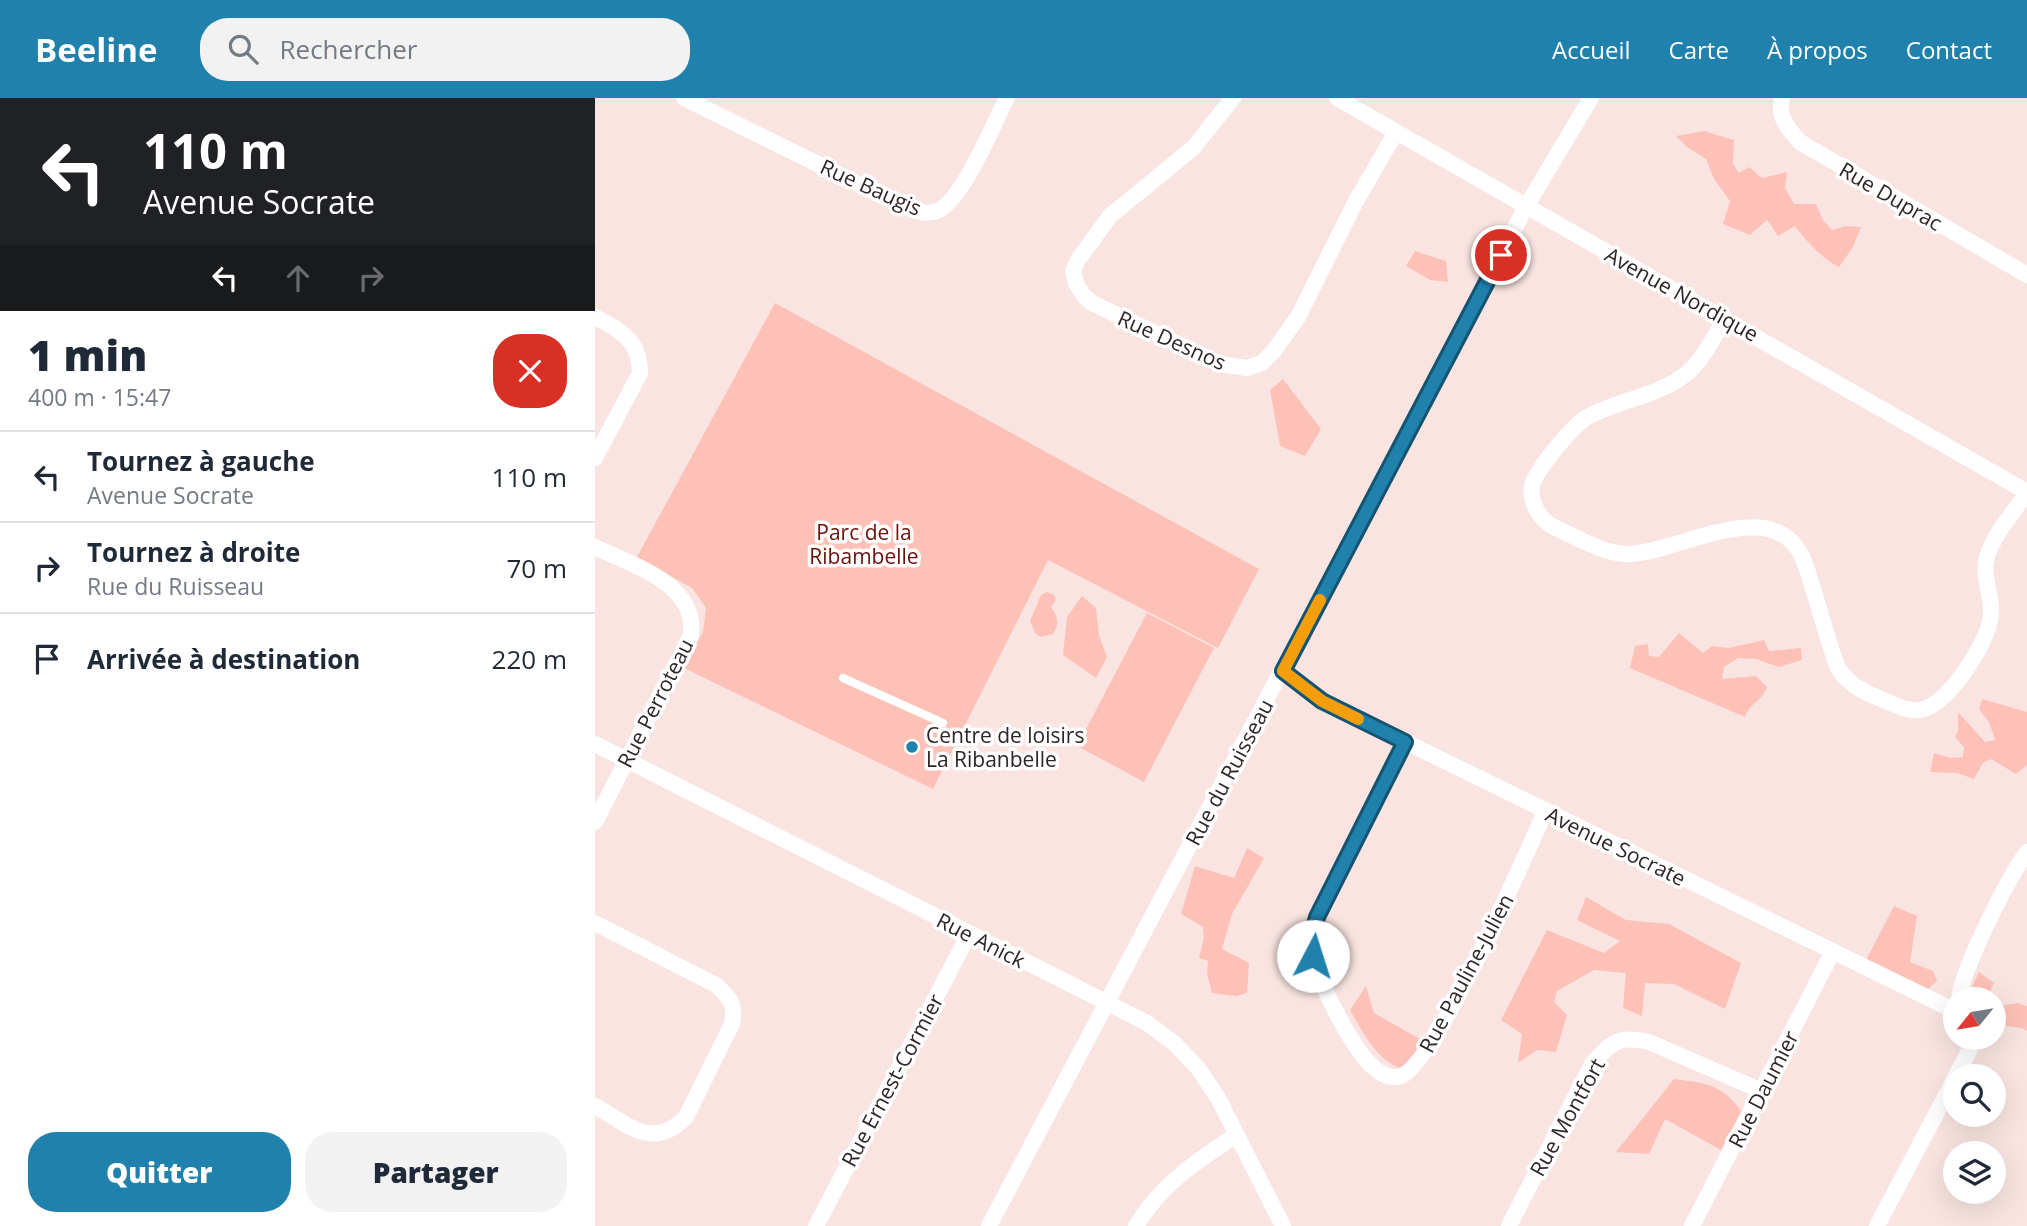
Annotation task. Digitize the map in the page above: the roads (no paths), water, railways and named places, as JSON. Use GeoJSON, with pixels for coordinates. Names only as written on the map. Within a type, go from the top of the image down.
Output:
{"type":"FeatureCollection","features":[{"type":"Feature","properties":{"kind":"street","name":"Rue Baugis"},"geometry":{"type":"LineString","coordinates":[[684,98],[907,208],[924,213],[936,212],[947,206],[960,191],[1007,98]]}},
{"type":"Feature","properties":{"kind":"street","name":"Rue Desnos"},"geometry":{"type":"LineString","coordinates":[[1233,98],[1193,148],[1110,216],[1073,271],[1083,295],[1092,303],[1220,364],[1233,367],[1247,368],[1262,363],[1298,317],[1356,201],[1396,132]]}},
{"type":"Feature","properties":{"kind":"street","name":"Avenue Nordique"},"geometry":{"type":"LineString","coordinates":[[1337,98],[2027,492]]}},
{"type":"Feature","properties":{"kind":"street","name":"Rue du Ruisseau"},"geometry":{"type":"LineString","coordinates":[[989,1226],[1526,207],[1591,98]]}},
{"type":"Feature","properties":{"kind":"street","name":"Rue Duprac"},"geometry":{"type":"LineString","coordinates":[[1782,98],[1780,114],[1800,142],[2027,275]]}},
{"type":"Feature","properties":{"kind":"street"},"geometry":{"type":"LineString","coordinates":[[595,317],[624,334],[638,351],[640,373],[595,458]]}},
{"type":"Feature","properties":{"kind":"street"},"geometry":{"type":"LineString","coordinates":[[1725,318],[1697,363],[1686,374],[1672,383],[1590,416],[1566,435],[1533,481],[1531,494],[1535,506],[1551,527],[1607,550],[1627,554],[1645,553],[1744,526],[1764,526],[1781,533],[1797,548],[1805,564],[1837,666],[1844,679],[1856,688],[1907,710],[1923,710],[1938,702],[1954,688],[1986,635],[1991,618],[1985,575],[1986,559],[1993,542],[2027,492]]}},
{"type":"Feature","properties":{"kind":"street","name":"Rue Perroteau"},"geometry":{"type":"LineString","coordinates":[[595,547],[670,584],[689,608],[693,621],[691,635],[595,822]]}},
{"type":"Feature","properties":{"kind":"street","name":"Avenue Socrate"},"geometry":{"type":"LineString","coordinates":[[1283,671],[1322,701],[1943,1005]]}},
{"type":"Feature","properties":{"kind":"street","name":"Rue Pauline-Julien"},"geometry":{"type":"LineString","coordinates":[[1405,742],[1317,917],[1312,937],[1313,956],[1326,994],[1357,1049],[1379,1072],[1400,1076],[1419,1061],[1485,945],[1545,812]]}},
{"type":"Feature","properties":{"kind":"street","name":"Rue Anick"},"geometry":{"type":"LineString","coordinates":[[595,744],[1147,1023],[1174,1043],[1198,1068],[1218,1098],[1283,1226]]}},
{"type":"Feature","properties":{"kind":"street"},"geometry":{"type":"LineString","coordinates":[[1961,987],[1996,906],[2027,852]]}},
{"type":"Feature","properties":{"kind":"street"},"geometry":{"type":"LineString","coordinates":[[595,923],[716,985],[731,1002],[734,1012],[732,1024],[686,1117],[676,1128],[654,1136],[595,1106]]}},
{"type":"Feature","properties":{"kind":"street","name":"Rue Ernest-Cormier"},"geometry":{"type":"LineString","coordinates":[[816,1226],[969,934]]}},
{"type":"Feature","properties":{"kind":"street","name":"Rue Daumier"},"geometry":{"type":"LineString","coordinates":[[1692,1226],[1833,951]]}},
{"type":"Feature","properties":{"kind":"street","name":"Rue Montfort"},"geometry":{"type":"LineString","coordinates":[[1509,1226],[1592,1064],[1617,1041],[1630,1038],[1649,1042],[1762,1091]]}},
{"type":"Feature","properties":{"kind":"street"},"geometry":{"type":"LineString","coordinates":[[1877,1226],[1943,1100]]}},
{"type":"Feature","properties":{"kind":"street"},"geometry":{"type":"LineString","coordinates":[[1136,1226],[1159,1194],[1190,1166],[1236,1135]]}},
{"type":"Feature","properties":{"kind":"lane"},"geometry":{"type":"LineString","coordinates":[[843,678],[943,723]]}},
{"type":"Feature","properties":{"kind":"place","name":"Centre de loisirs La Ribanbelle"},"geometry":{"type":"Point","coordinates":[912,747]}},
{"type":"Feature","properties":{"kind":"park label","name":"Parc de la Ribambelle"},"geometry":{"type":"Point","coordinates":[864,544]}}]}
